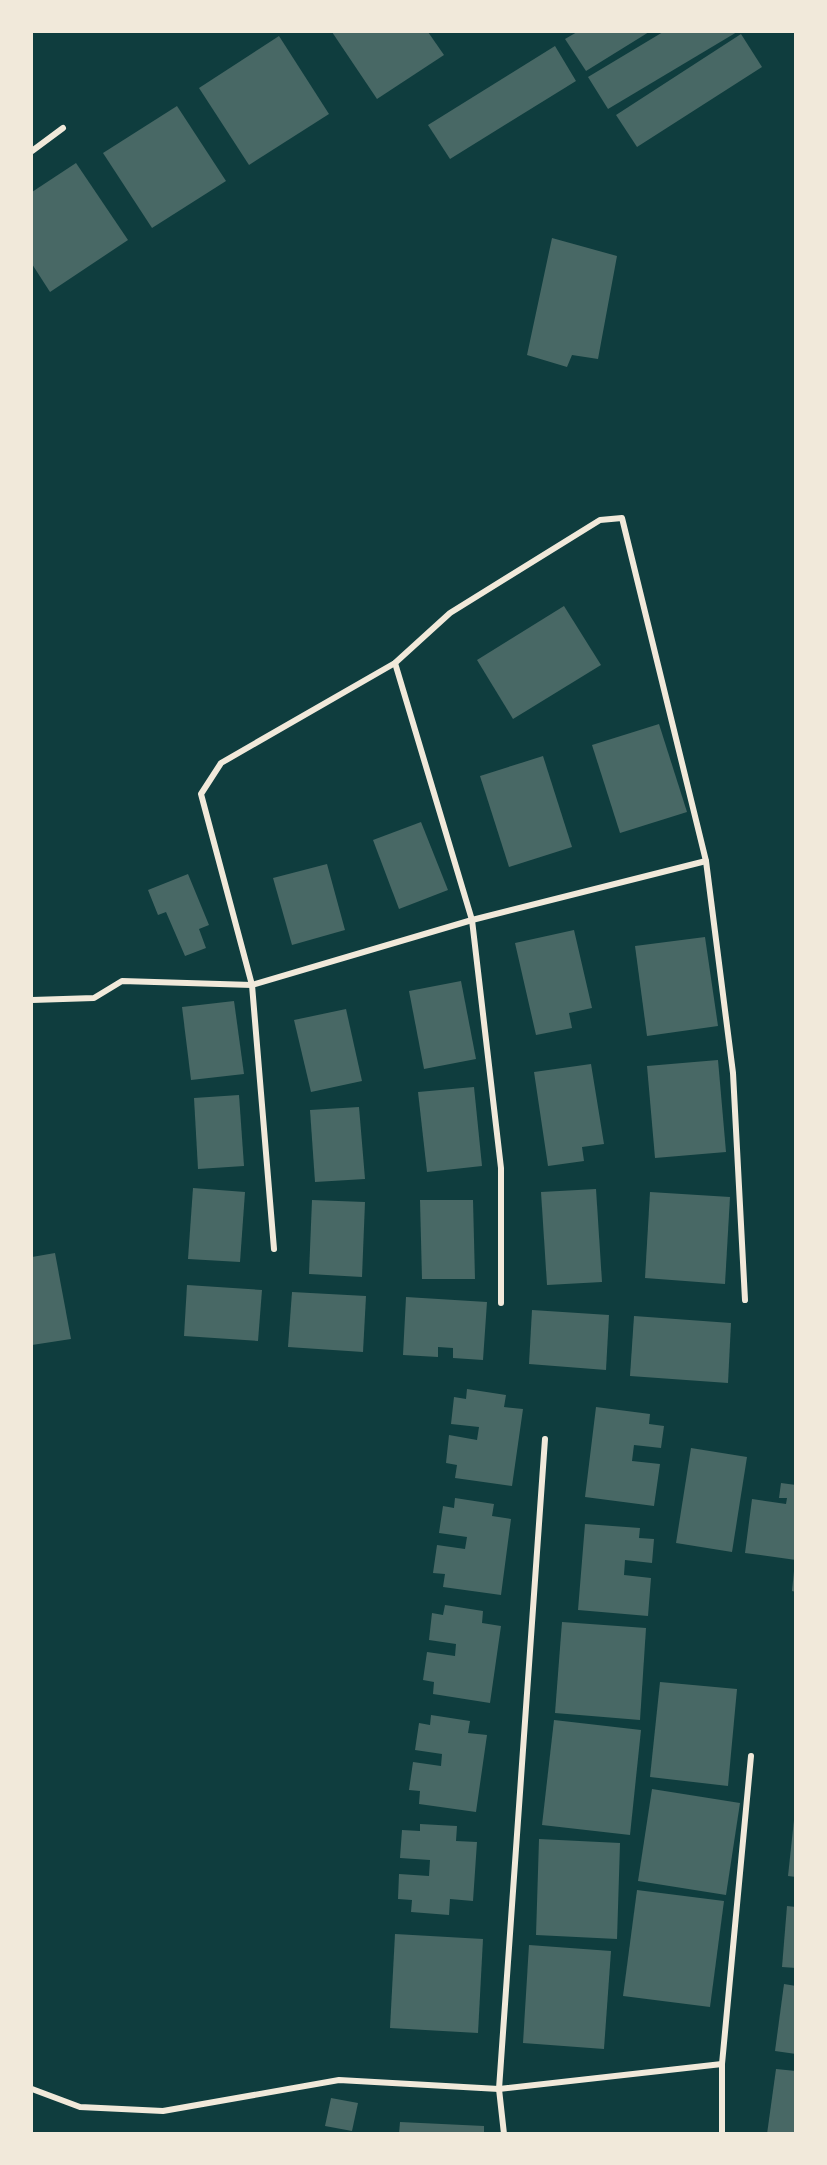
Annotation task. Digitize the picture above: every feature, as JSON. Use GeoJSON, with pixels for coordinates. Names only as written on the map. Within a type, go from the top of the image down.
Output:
{"type":"FeatureCollection","features":[{"type":"Feature","properties":{"kind":"street"},"geometry":{"type":"LineString","coordinates":[[32,151],[63,128]]}},
{"type":"Feature","properties":{"kind":"street"},"geometry":{"type":"LineString","coordinates":[[274,1249],[252,985],[201,795],[221,763],[395,663],[450,613],[600,520],[622,518],[706,861],[733,1073],[745,1300]]}},
{"type":"Feature","properties":{"kind":"street"},"geometry":{"type":"LineString","coordinates":[[395,663],[472,920],[501,1168],[501,1303]]}},
{"type":"Feature","properties":{"kind":"street"},"geometry":{"type":"LineString","coordinates":[[32,1000],[94,998],[122,981],[252,985],[472,920],[706,861]]}},
{"type":"Feature","properties":{"kind":"street"},"geometry":{"type":"LineString","coordinates":[[504,2133],[500,2089],[545,1439]]}},
{"type":"Feature","properties":{"kind":"street"},"geometry":{"type":"LineString","coordinates":[[722,2133],[722,2064],[751,1756]]}},
{"type":"Feature","properties":{"kind":"street"},"geometry":{"type":"LineString","coordinates":[[32,2089],[80,2107],[163,2111],[339,2080],[500,2089],[722,2064]]}},
{"type":"Feature","properties":{"kind":"building"},"geometry":{"type":"Polygon","coordinates":[[[332,32],[428,32],[444,55],[377,99],[332,32]]]}},
{"type":"Feature","properties":{"kind":"building"},"geometry":{"type":"Polygon","coordinates":[[[577,32],[649,32],[586,71],[565,39],[577,32]]]}},
{"type":"Feature","properties":{"kind":"building"},"geometry":{"type":"Polygon","coordinates":[[[663,32],[737,32],[608,109],[588,77],[663,32]]]}},
{"type":"Feature","properties":{"kind":"building"},"geometry":{"type":"Polygon","coordinates":[[[741,34],[762,67],[637,147],[616,115],[741,34]]]}},
{"type":"Feature","properties":{"kind":"building"},"geometry":{"type":"Polygon","coordinates":[[[279,36],[329,114],[249,165],[199,88],[279,36]]]}},
{"type":"Feature","properties":{"kind":"building"},"geometry":{"type":"Polygon","coordinates":[[[555,46],[576,81],[450,159],[428,125],[555,46]]]}},
{"type":"Feature","properties":{"kind":"building"},"geometry":{"type":"Polygon","coordinates":[[[177,106],[226,181],[152,228],[103,153],[177,106]]]}},
{"type":"Feature","properties":{"kind":"building"},"geometry":{"type":"Polygon","coordinates":[[[76,163],[128,240],[50,292],[32,264],[32,192],[76,163]]]}},
{"type":"Feature","properties":{"kind":"building"},"geometry":{"type":"Polygon","coordinates":[[[552,238],[617,256],[598,359],[572,355],[567,367],[527,355],[552,238]]]}},
{"type":"Feature","properties":{"kind":"building"},"geometry":{"type":"Polygon","coordinates":[[[564,606],[601,665],[513,719],[477,660],[564,606]]]}},
{"type":"Feature","properties":{"kind":"building"},"geometry":{"type":"Polygon","coordinates":[[[659,724],[687,812],[620,833],[592,745],[659,724]]]}},
{"type":"Feature","properties":{"kind":"building"},"geometry":{"type":"Polygon","coordinates":[[[543,756],[572,847],[509,867],[480,776],[543,756]]]}},
{"type":"Feature","properties":{"kind":"building"},"geometry":{"type":"Polygon","coordinates":[[[421,822],[448,890],[399,909],[373,840],[421,822]]]}},
{"type":"Feature","properties":{"kind":"building"},"geometry":{"type":"Polygon","coordinates":[[[327,864],[345,930],[292,945],[273,878],[327,864]]]}},
{"type":"Feature","properties":{"kind":"building"},"geometry":{"type":"Polygon","coordinates":[[[188,874],[209,925],[199,929],[206,948],[185,956],[166,912],[158,915],[148,890],[188,874]]]}},
{"type":"Feature","properties":{"kind":"building"},"geometry":{"type":"Polygon","coordinates":[[[574,930],[592,1008],[569,1013],[572,1028],[536,1035],[515,943],[574,930]]]}},
{"type":"Feature","properties":{"kind":"building"},"geometry":{"type":"Polygon","coordinates":[[[705,937],[718,1026],[647,1036],[635,946],[705,937]]]}},
{"type":"Feature","properties":{"kind":"building"},"geometry":{"type":"Polygon","coordinates":[[[461,981],[476,1059],[424,1069],[409,991],[461,981]]]}},
{"type":"Feature","properties":{"kind":"building"},"geometry":{"type":"Polygon","coordinates":[[[234,1001],[244,1074],[191,1080],[182,1007],[234,1001]]]}},
{"type":"Feature","properties":{"kind":"building"},"geometry":{"type":"Polygon","coordinates":[[[346,1009],[362,1081],[311,1092],[294,1020],[346,1009]]]}},
{"type":"Feature","properties":{"kind":"building"},"geometry":{"type":"Polygon","coordinates":[[[718,1060],[726,1152],[655,1158],[647,1066],[718,1060]]]}},
{"type":"Feature","properties":{"kind":"building"},"geometry":{"type":"Polygon","coordinates":[[[591,1064],[604,1144],[582,1147],[584,1161],[548,1166],[534,1072],[591,1064]]]}},
{"type":"Feature","properties":{"kind":"building"},"geometry":{"type":"Polygon","coordinates":[[[474,1087],[482,1166],[427,1172],[418,1092],[474,1087]]]}},
{"type":"Feature","properties":{"kind":"building"},"geometry":{"type":"Polygon","coordinates":[[[239,1095],[244,1166],[198,1169],[194,1098],[239,1095]]]}},
{"type":"Feature","properties":{"kind":"building"},"geometry":{"type":"Polygon","coordinates":[[[359,1107],[365,1179],[315,1182],[310,1110],[359,1107]]]}},
{"type":"Feature","properties":{"kind":"building"},"geometry":{"type":"Polygon","coordinates":[[[193,1188],[245,1192],[240,1262],[188,1259],[193,1188]]]}},
{"type":"Feature","properties":{"kind":"building"},"geometry":{"type":"Polygon","coordinates":[[[596,1189],[602,1282],[547,1285],[541,1192],[596,1189]]]}},
{"type":"Feature","properties":{"kind":"building"},"geometry":{"type":"Polygon","coordinates":[[[650,1192],[730,1197],[725,1284],[645,1278],[650,1192]]]}},
{"type":"Feature","properties":{"kind":"building"},"geometry":{"type":"Polygon","coordinates":[[[312,1200],[365,1202],[362,1277],[309,1274],[312,1200]]]}},
{"type":"Feature","properties":{"kind":"building"},"geometry":{"type":"Polygon","coordinates":[[[420,1200],[473,1200],[475,1279],[422,1279],[420,1200]]]}},
{"type":"Feature","properties":{"kind":"building"},"geometry":{"type":"Polygon","coordinates":[[[55,1253],[71,1339],[32,1345],[32,1257],[55,1253]]]}},
{"type":"Feature","properties":{"kind":"building"},"geometry":{"type":"Polygon","coordinates":[[[187,1285],[262,1290],[258,1341],[184,1336],[187,1285]]]}},
{"type":"Feature","properties":{"kind":"building"},"geometry":{"type":"Polygon","coordinates":[[[292,1292],[366,1296],[363,1352],[288,1347],[292,1292]]]}},
{"type":"Feature","properties":{"kind":"building"},"geometry":{"type":"Polygon","coordinates":[[[406,1297],[487,1302],[483,1360],[453,1358],[453,1348],[438,1347],[438,1357],[403,1355],[406,1297]]]}},
{"type":"Feature","properties":{"kind":"building"},"geometry":{"type":"Polygon","coordinates":[[[532,1310],[609,1315],[606,1370],[529,1364],[532,1310]]]}},
{"type":"Feature","properties":{"kind":"building"},"geometry":{"type":"Polygon","coordinates":[[[634,1316],[731,1323],[728,1383],[630,1376],[634,1316]]]}},
{"type":"Feature","properties":{"kind":"building"},"geometry":{"type":"Polygon","coordinates":[[[467,1389],[506,1395],[504,1407],[523,1409],[512,1486],[455,1478],[457,1465],[446,1463],[449,1435],[477,1440],[479,1427],[451,1424],[454,1397],[466,1399],[467,1389]]]}},
{"type":"Feature","properties":{"kind":"building"},"geometry":{"type":"Polygon","coordinates":[[[596,1407],[650,1414],[649,1424],[664,1426],[661,1448],[634,1445],[632,1461],[660,1464],[654,1506],[585,1497],[596,1407]]]}},
{"type":"Feature","properties":{"kind":"building"},"geometry":{"type":"Polygon","coordinates":[[[691,1448],[747,1457],[732,1552],[676,1543],[691,1448]]]}},
{"type":"Feature","properties":{"kind":"building"},"geometry":{"type":"Polygon","coordinates":[[[781,1483],[796,1485],[796,1560],[745,1553],[752,1499],[786,1504],[787,1498],[779,1498],[781,1483]]]}},
{"type":"Feature","properties":{"kind":"building"},"geometry":{"type":"Polygon","coordinates":[[[455,1498],[494,1504],[492,1516],[511,1519],[501,1595],[443,1587],[445,1574],[433,1573],[437,1545],[465,1549],[467,1537],[439,1533],[443,1506],[454,1508],[455,1498]]]}},
{"type":"Feature","properties":{"kind":"building"},"geometry":{"type":"Polygon","coordinates":[[[585,1524],[640,1528],[639,1538],[654,1539],[652,1563],[625,1560],[624,1575],[651,1578],[648,1616],[578,1610],[585,1524]]]}},
{"type":"Feature","properties":{"kind":"building"},"geometry":{"type":"Polygon","coordinates":[[[794,1571],[796,1571],[796,1592],[792,1591],[794,1571]]]}},
{"type":"Feature","properties":{"kind":"building"},"geometry":{"type":"Polygon","coordinates":[[[445,1605],[483,1611],[482,1623],[501,1626],[490,1703],[433,1694],[434,1682],[423,1680],[427,1652],[455,1656],[456,1644],[429,1640],[432,1613],[443,1615],[445,1605]]]}},
{"type":"Feature","properties":{"kind":"building"},"geometry":{"type":"Polygon","coordinates":[[[562,1622],[646,1628],[640,1720],[555,1713],[562,1622]]]}},
{"type":"Feature","properties":{"kind":"building"},"geometry":{"type":"Polygon","coordinates":[[[660,1682],[737,1689],[728,1786],[650,1777],[660,1682]]]}},
{"type":"Feature","properties":{"kind":"building"},"geometry":{"type":"Polygon","coordinates":[[[431,1715],[470,1721],[468,1733],[487,1735],[476,1812],[419,1804],[420,1791],[409,1790],[413,1762],[441,1766],[442,1754],[415,1750],[419,1723],[430,1725],[431,1715]]]}},
{"type":"Feature","properties":{"kind":"building"},"geometry":{"type":"Polygon","coordinates":[[[554,1720],[641,1730],[630,1835],[542,1825],[554,1720]]]}},
{"type":"Feature","properties":{"kind":"building"},"geometry":{"type":"Polygon","coordinates":[[[652,1789],[740,1803],[726,1895],[638,1881],[652,1789]]]}},
{"type":"Feature","properties":{"kind":"building"},"geometry":{"type":"Polygon","coordinates":[[[794,1820],[796,1821],[796,1877],[788,1876],[794,1820]]]}},
{"type":"Feature","properties":{"kind":"building"},"geometry":{"type":"Polygon","coordinates":[[[420,1824],[457,1826],[456,1841],[477,1842],[473,1901],[450,1899],[449,1915],[411,1912],[412,1900],[398,1899],[399,1874],[429,1876],[430,1860],[400,1858],[402,1830],[420,1831],[420,1824]]]}},
{"type":"Feature","properties":{"kind":"building"},"geometry":{"type":"Polygon","coordinates":[[[539,1839],[620,1843],[617,1939],[536,1935],[539,1839]]]}},
{"type":"Feature","properties":{"kind":"building"},"geometry":{"type":"Polygon","coordinates":[[[637,1890],[724,1901],[710,2007],[623,1996],[637,1890]]]}},
{"type":"Feature","properties":{"kind":"building"},"geometry":{"type":"Polygon","coordinates":[[[787,1906],[796,1907],[796,1968],[782,1967],[787,1906]]]}},
{"type":"Feature","properties":{"kind":"building"},"geometry":{"type":"Polygon","coordinates":[[[395,1934],[483,1939],[478,2033],[390,2028],[395,1934]]]}},
{"type":"Feature","properties":{"kind":"building"},"geometry":{"type":"Polygon","coordinates":[[[529,1945],[611,1951],[604,2049],[523,2043],[529,1945]]]}},
{"type":"Feature","properties":{"kind":"building"},"geometry":{"type":"Polygon","coordinates":[[[784,1984],[796,1986],[796,2054],[775,2051],[784,1984]]]}},
{"type":"Feature","properties":{"kind":"building"},"geometry":{"type":"Polygon","coordinates":[[[776,2069],[796,2071],[796,2134],[767,2134],[776,2069]]]}},
{"type":"Feature","properties":{"kind":"building"},"geometry":{"type":"Polygon","coordinates":[[[331,2098],[358,2103],[352,2131],[325,2126],[331,2098]]]}},
{"type":"Feature","properties":{"kind":"building"},"geometry":{"type":"Polygon","coordinates":[[[400,2122],[484,2126],[484,2134],[399,2134],[400,2122]]]}}]}
